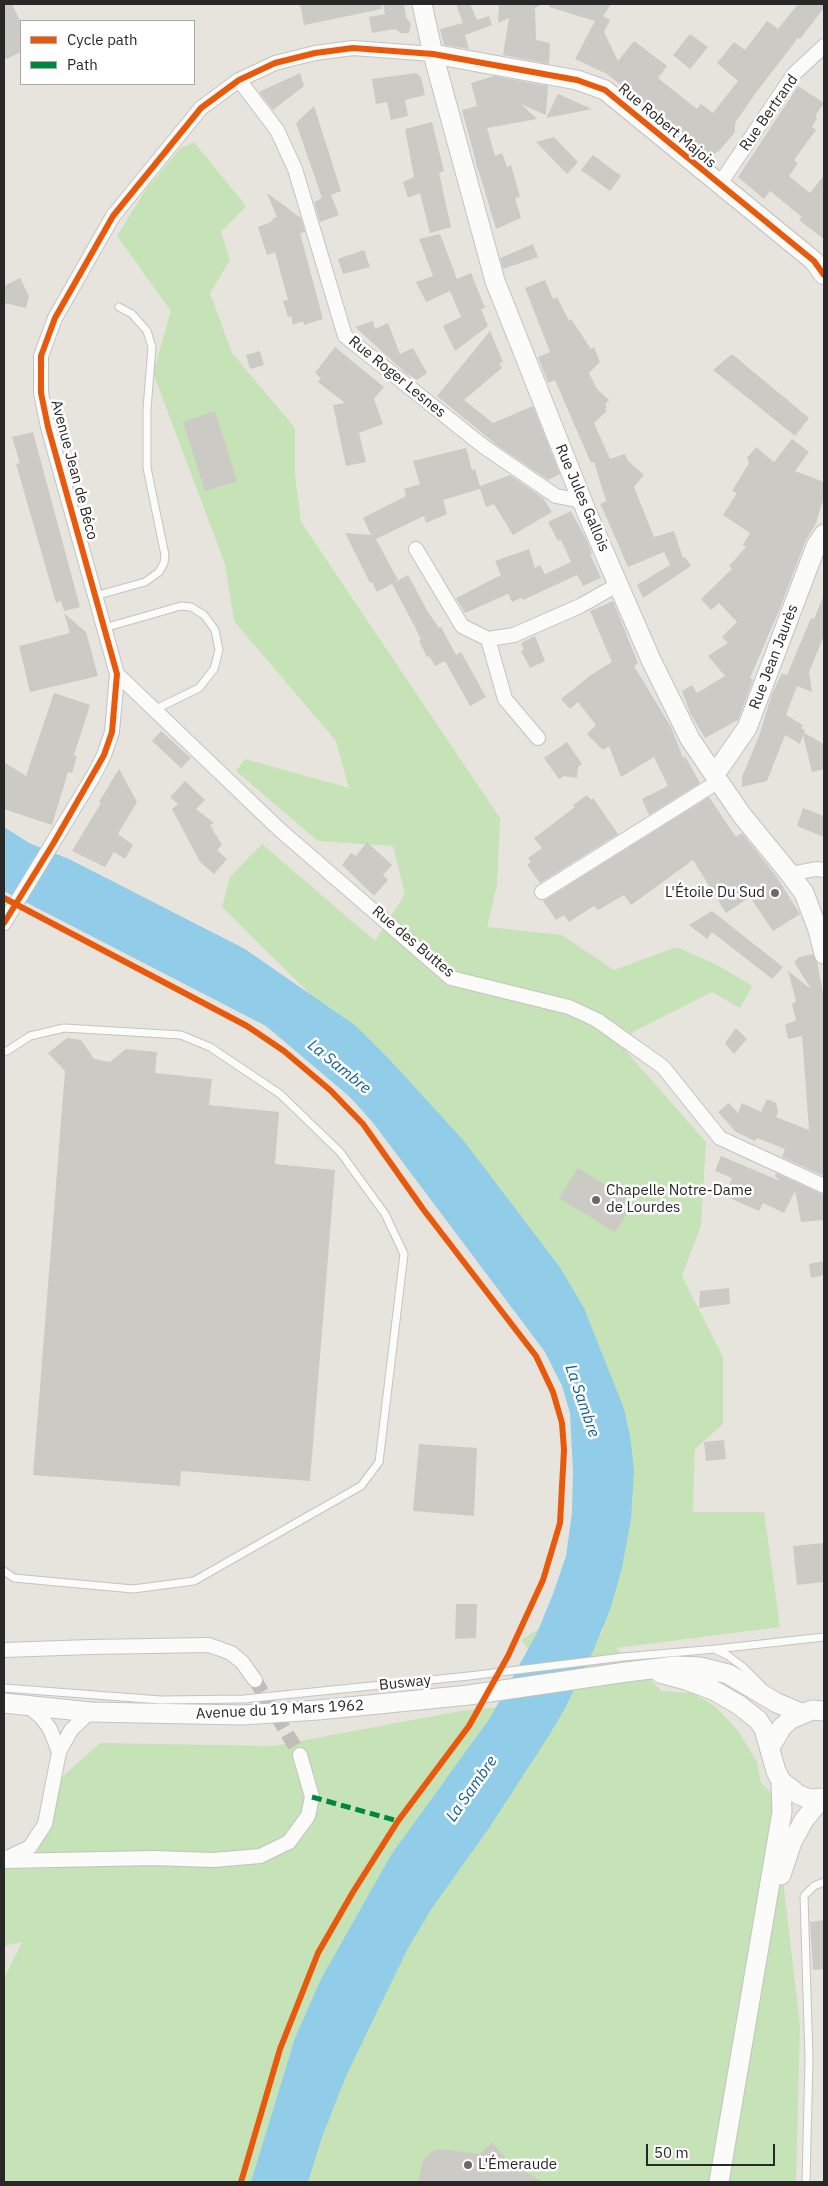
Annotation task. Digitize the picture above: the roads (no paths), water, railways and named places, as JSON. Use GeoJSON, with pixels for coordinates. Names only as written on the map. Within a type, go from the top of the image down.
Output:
{"type":"FeatureCollection","features":[{"type":"Feature","properties":{"kind":"street","name":"Rue Jules Gallois"},"geometry":{"type":"LineString","coordinates":[[422,4],[433,54],[495,281],[582,501],[667,694],[690,739],[741,814],[804,893],[818,930],[824,954]]}},
{"type":"Feature","properties":{"kind":"street","name":"Rue Bertrand"},"geometry":{"type":"LineString","coordinates":[[719,185],[794,74],[824,46]]}},
{"type":"Feature","properties":{"kind":"street","name":"Avenue Jean de Béco"},"geometry":{"type":"LineString","coordinates":[[4,922],[53,844],[104,755],[112,732],[117,674],[48,426],[41,393],[41,356],[55,318],[113,216],[201,108],[239,80],[275,63],[315,53],[353,48],[433,54]]}},
{"type":"Feature","properties":{"kind":"street","name":"Rue Robert Majois"},"geometry":{"type":"LineString","coordinates":[[433,54],[577,80],[605,90],[814,261],[824,275]]}},
{"type":"Feature","properties":{"kind":"street","name":"Rue Roger Lesnes"},"geometry":{"type":"LineString","coordinates":[[239,80],[277,130],[295,169],[345,336],[483,446],[556,496],[582,501]]}},
{"type":"Feature","properties":{"kind":"street","name":"Rue Jean Jaurès"},"geometry":{"type":"LineString","coordinates":[[542,892],[717,778],[730,749],[748,728],[816,546],[824,534]]}},
{"type":"Feature","properties":{"kind":"street"},"geometry":{"type":"LineString","coordinates":[[416,549],[462,626],[488,639],[514,635],[580,606],[619,584]]}},
{"type":"Feature","properties":{"kind":"street"},"geometry":{"type":"LineString","coordinates":[[488,639],[505,699],[538,738]]}},
{"type":"Feature","properties":{"kind":"street","name":"Rue des Buttes"},"geometry":{"type":"LineString","coordinates":[[117,674],[280,830],[451,978],[569,1007],[597,1020],[663,1068],[720,1138],[824,1186]]}},
{"type":"Feature","properties":{"kind":"street"},"geometry":{"type":"LineString","coordinates":[[790,874],[816,869],[824,870]]}},
{"type":"Feature","properties":{"kind":"street"},"geometry":{"type":"LineString","coordinates":[[4,1650],[208,1646],[231,1653],[242,1662],[255,1680]]}},
{"type":"Feature","properties":{"kind":"street","name":"Avenue du 19 Mars 1962"},"geometry":{"type":"LineString","coordinates":[[4,1703],[90,1712],[242,1715],[318,1710],[469,1695],[625,1664],[649,1671]]}},
{"type":"Feature","properties":{"kind":"street"},"geometry":{"type":"LineString","coordinates":[[649,1671],[676,1666],[700,1667],[728,1674],[777,1703],[801,1713]]}},
{"type":"Feature","properties":{"kind":"street"},"geometry":{"type":"LineString","coordinates":[[649,1671],[713,1690],[739,1705],[758,1720],[764,1729],[776,1771],[781,1781],[782,1812],[719,2182]]}},
{"type":"Feature","properties":{"kind":"street"},"geometry":{"type":"LineString","coordinates":[[27,1705],[50,1728],[59,1752]]}},
{"type":"Feature","properties":{"kind":"street"},"geometry":{"type":"LineString","coordinates":[[770,1747],[782,1727],[790,1719],[801,1713],[824,1711]]}},
{"type":"Feature","properties":{"kind":"street"},"geometry":{"type":"LineString","coordinates":[[4,1860],[30,1847],[45,1824],[59,1752],[71,1730],[90,1712]]}},
{"type":"Feature","properties":{"kind":"street"},"geometry":{"type":"LineString","coordinates":[[4,1860],[145,1858],[213,1860],[260,1856],[289,1842],[308,1816],[312,1797],[300,1755]]}},
{"type":"Feature","properties":{"kind":"street"},"geometry":{"type":"LineString","coordinates":[[781,1781],[799,1795],[823,1799]]}},
{"type":"Feature","properties":{"kind":"street"},"geometry":{"type":"LineString","coordinates":[[751,2000],[782,1873],[792,1842],[804,1820],[823,1799]]}},
{"type":"Feature","properties":{"kind":"lane"},"geometry":{"type":"LineString","coordinates":[[95,596],[145,582],[159,572],[164,564],[165,555],[147,468],[147,409],[152,347],[147,331],[132,314],[119,307]]}},
{"type":"Feature","properties":{"kind":"lane"},"geometry":{"type":"LineString","coordinates":[[104,628],[181,606],[190,607],[204,614],[215,630],[219,650],[214,669],[209,676],[199,688],[154,710]]}},
{"type":"Feature","properties":{"kind":"lane"},"geometry":{"type":"LineString","coordinates":[[4,1571],[14,1578],[132,1589],[194,1581],[360,1486],[379,1462],[404,1254],[385,1214],[340,1152],[280,1094],[210,1047],[181,1035],[64,1028],[30,1036],[7,1050]]}},
{"type":"Feature","properties":{"kind":"lane","name":"Busway"},"geometry":{"type":"LineString","coordinates":[[4,1688],[161,1700],[244,1699],[469,1676],[625,1664],[716,1649],[824,1637]]}},
{"type":"Feature","properties":{"kind":"lane"},"geometry":{"type":"LineString","coordinates":[[716,1649],[727,1654],[742,1667],[777,1703]]}},
{"type":"Feature","properties":{"kind":"lane"},"geometry":{"type":"LineString","coordinates":[[806,2182],[809,2059],[804,1896],[814,1886],[824,1882]]}},
{"type":"Feature","properties":{"kind":"water","name":"La Sambre"},"geometry":{"type":"Polygon","coordinates":[[[4,827],[29,843],[69,859],[245,949],[356,1026],[390,1060],[463,1140],[559,1266],[584,1308],[624,1409],[634,1469],[631,1519],[622,1568],[610,1610],[594,1649],[564,1710],[548,1737],[489,1828],[432,1908],[408,1948],[346,2076],[322,2137],[308,2182],[251,2182],[295,2038],[321,1979],[391,1855],[490,1718],[537,1633],[566,1556],[572,1513],[573,1472],[570,1413],[562,1386],[545,1352],[374,1124],[350,1097],[266,1026],[4,891],[4,827]]]}},
{"type":"Feature","properties":{"kind":"tunnel"},"geometry":{"type":"LineString","coordinates":[[255,1680],[300,1755]]}},
{"type":"Feature","properties":{"kind":"place","name":"L'Étoile Du Sud"},"geometry":{"type":"Point","coordinates":[775,893]}},
{"type":"Feature","properties":{"kind":"place","name":"Chapelle Notre-Dame de Lourdes"},"geometry":{"type":"Point","coordinates":[596,1200]}},
{"type":"Feature","properties":{"kind":"place","name":"L'Émeraude"},"geometry":{"type":"Point","coordinates":[468,2165]}}]}
